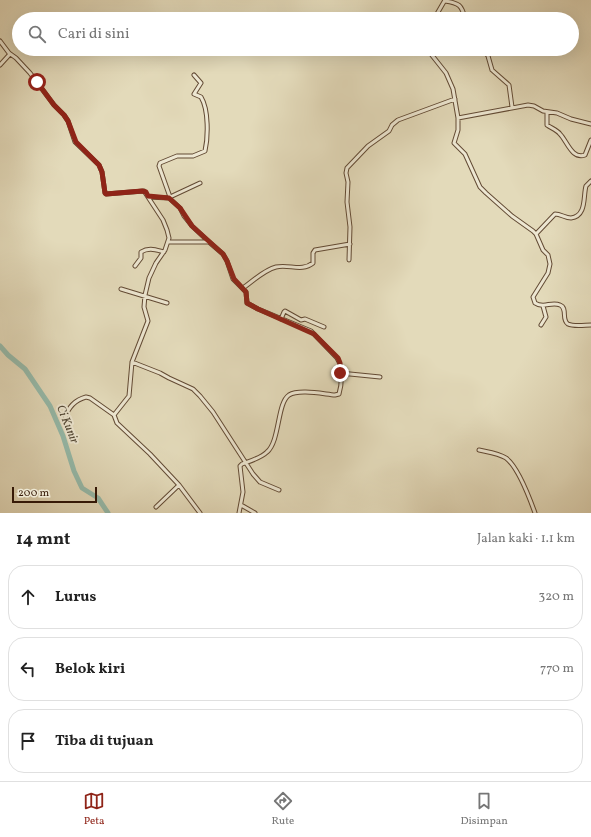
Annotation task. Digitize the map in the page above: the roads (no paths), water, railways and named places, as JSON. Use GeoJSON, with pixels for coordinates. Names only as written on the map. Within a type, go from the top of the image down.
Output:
{"type":"FeatureCollection","features":[{"type":"Feature","properties":{"kind":"street"},"geometry":{"type":"LineString","coordinates":[[438,12],[445,1],[454,2],[460,5],[463,12]]}},
{"type":"Feature","properties":{"kind":"street"},"geometry":{"type":"LineString","coordinates":[[0,41],[10,54],[0,65]]}},
{"type":"Feature","properties":{"kind":"street"},"geometry":{"type":"LineString","coordinates":[[13,56],[64,115],[68,121],[76,142],[99,165],[102,172],[105,193],[146,192],[151,204],[163,220],[168,230],[168,242],[149,278],[144,296],[144,307],[148,321],[132,362],[129,396],[114,415]]}},
{"type":"Feature","properties":{"kind":"street"},"geometry":{"type":"LineString","coordinates":[[432,56],[450,79],[458,118],[458,130],[454,143],[465,154],[480,187],[536,234],[540,245],[550,258],[550,264],[545,278],[533,297],[535,303],[543,306],[552,304],[561,305],[567,323],[591,325]]}},
{"type":"Feature","properties":{"kind":"street"},"geometry":{"type":"LineString","coordinates":[[488,56],[492,70],[509,85],[512,107]]}},
{"type":"Feature","properties":{"kind":"street"},"geometry":{"type":"LineString","coordinates":[[194,75],[201,84],[194,94],[203,99],[206,110],[206,150],[204,153],[196,155],[177,156],[160,164],[170,197],[180,208],[192,226],[223,254],[234,279],[246,292],[247,303],[314,334],[338,358],[340,363],[341,388],[339,394],[298,393],[289,395],[284,402],[270,449],[262,456],[242,464],[240,468],[243,492],[239,513]]}},
{"type":"Feature","properties":{"kind":"street"},"geometry":{"type":"LineString","coordinates":[[349,260],[350,227],[347,202],[347,168],[368,146],[389,131],[392,125],[398,120],[455,99]]}},
{"type":"Feature","properties":{"kind":"street"},"geometry":{"type":"LineString","coordinates":[[458,118],[512,107],[531,105],[547,112],[557,113],[571,119],[591,124]]}},
{"type":"Feature","properties":{"kind":"street"},"geometry":{"type":"LineString","coordinates":[[547,112],[547,125],[560,133],[575,154],[582,156],[585,155],[591,140]]}},
{"type":"Feature","properties":{"kind":"street"},"geometry":{"type":"LineString","coordinates":[[536,234],[555,214],[570,218],[579,214],[583,208],[586,186],[591,181]]}},
{"type":"Feature","properties":{"kind":"street"},"geometry":{"type":"LineString","coordinates":[[148,196],[170,197],[200,183]]}},
{"type":"Feature","properties":{"kind":"street"},"geometry":{"type":"LineString","coordinates":[[168,242],[208,242]]}},
{"type":"Feature","properties":{"kind":"street"},"geometry":{"type":"LineString","coordinates":[[243,288],[270,270],[278,267],[308,267],[313,263],[314,251],[350,244]]}},
{"type":"Feature","properties":{"kind":"street"},"geometry":{"type":"LineString","coordinates":[[136,266],[141,252],[144,250],[150,249],[164,252]]}},
{"type":"Feature","properties":{"kind":"street"},"geometry":{"type":"LineString","coordinates":[[120,289],[167,303]]}},
{"type":"Feature","properties":{"kind":"street"},"geometry":{"type":"LineString","coordinates":[[541,325],[546,317],[543,306]]}},
{"type":"Feature","properties":{"kind":"street"},"geometry":{"type":"LineString","coordinates":[[281,319],[285,311],[301,320],[305,319],[324,327]]}},
{"type":"Feature","properties":{"kind":"street"},"geometry":{"type":"LineString","coordinates":[[132,362],[160,373],[193,389],[213,412],[245,462],[260,482],[278,490]]}},
{"type":"Feature","properties":{"kind":"street"},"geometry":{"type":"LineString","coordinates":[[340,373],[380,377]]}},
{"type":"Feature","properties":{"kind":"street"},"geometry":{"type":"LineString","coordinates":[[65,418],[67,412],[73,404],[86,397],[90,398],[114,415],[116,423],[150,454],[179,485],[200,513]]}},
{"type":"Feature","properties":{"kind":"street"},"geometry":{"type":"LineString","coordinates":[[479,450],[502,456],[511,463],[530,499],[535,513]]}},
{"type":"Feature","properties":{"kind":"street"},"geometry":{"type":"LineString","coordinates":[[156,507],[179,485]]}},
{"type":"Feature","properties":{"kind":"street"},"geometry":{"type":"LineString","coordinates":[[241,505],[255,513]]}},
{"type":"Feature","properties":{"kind":"waterway","name":"Ci Kunir"},"geometry":{"type":"LineString","coordinates":[[0,346],[8,355],[25,369],[50,406],[63,436],[74,471],[82,488],[98,498],[108,513]]}}]}
